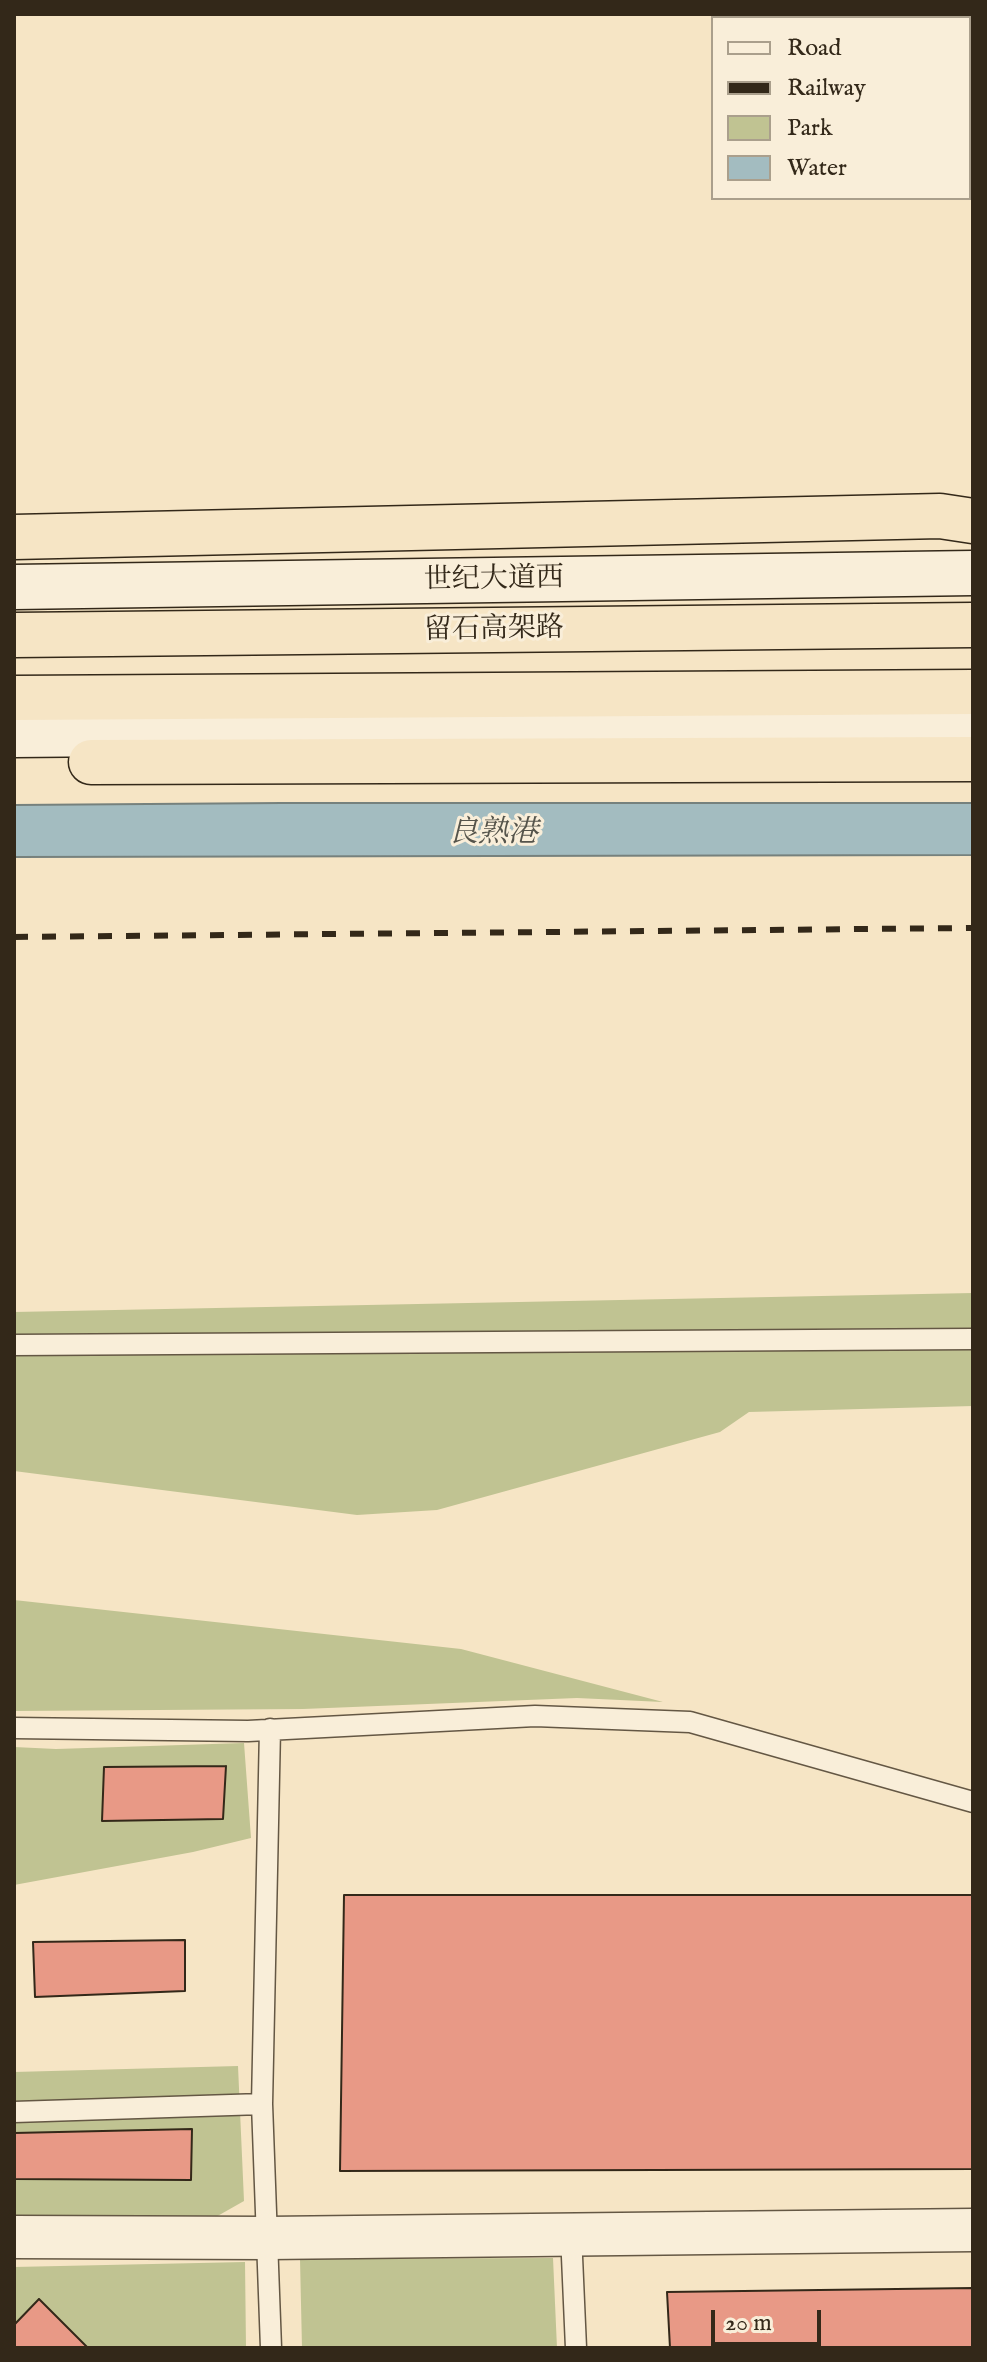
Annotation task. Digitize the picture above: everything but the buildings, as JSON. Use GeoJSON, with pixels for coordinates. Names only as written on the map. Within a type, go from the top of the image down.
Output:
{"type":"FeatureCollection","features":[{"type":"Feature","properties":{"kind":"highway"},"geometry":{"type":"LineString","coordinates":[[14,537],[940,516],[973,521]]}},
{"type":"Feature","properties":{"kind":"highway","name":"留石高架路"},"geometry":{"type":"LineString","coordinates":[[14,635],[973,625]]}},
{"type":"Feature","properties":{"kind":"highway"},"geometry":{"type":"LineString","coordinates":[[14,698],[973,692]]}},
{"type":"Feature","properties":{"kind":"highway"},"geometry":{"type":"LineString","coordinates":[[91,762],[973,759]]}},
{"type":"Feature","properties":{"kind":"main road","name":"世纪大道西"},"geometry":{"type":"LineString","coordinates":[[14,587],[973,573]]}},
{"type":"Feature","properties":{"kind":"main road"},"geometry":{"type":"LineString","coordinates":[[14,735],[973,726]]}},
{"type":"Feature","properties":{"kind":"main road"},"geometry":{"type":"LineString","coordinates":[[14,755],[91,762]]}},
{"type":"Feature","properties":{"kind":"street"},"geometry":{"type":"LineString","coordinates":[[14,2237],[268,2238],[973,2230]]}},
{"type":"Feature","properties":{"kind":"lane"},"geometry":{"type":"LineString","coordinates":[[14,1345],[973,1339]]}},
{"type":"Feature","properties":{"kind":"lane"},"geometry":{"type":"LineString","coordinates":[[14,1728],[270,1729],[535,1716],[690,1722],[973,1802]]}},
{"type":"Feature","properties":{"kind":"lane"},"geometry":{"type":"LineString","coordinates":[[270,1729],[262,2104],[271,2348]]}},
{"type":"Feature","properties":{"kind":"lane"},"geometry":{"type":"LineString","coordinates":[[14,2112],[262,2104]]}},
{"type":"Feature","properties":{"kind":"lane"},"geometry":{"type":"LineString","coordinates":[[571,2234],[576,2348]]}},
{"type":"Feature","properties":{"kind":"green space"},"geometry":{"type":"Polygon","coordinates":[[[973,1293],[973,1406],[749,1412],[720,1432],[437,1510],[357,1515],[14,1471],[14,1312],[973,1293]]]}},
{"type":"Feature","properties":{"kind":"green space"},"geometry":{"type":"Polygon","coordinates":[[[14,1600],[461,1649],[663,1702],[577,1698],[303,1709],[14,1711],[14,1600]]]}},
{"type":"Feature","properties":{"kind":"green space"},"geometry":{"type":"Polygon","coordinates":[[[244,1743],[251,1838],[193,1852],[14,1885],[14,1747],[56,1749],[244,1743]]]}},
{"type":"Feature","properties":{"kind":"green space"},"geometry":{"type":"Polygon","coordinates":[[[238,2066],[244,2201],[214,2218],[14,2215],[14,2072],[238,2066]]]}},
{"type":"Feature","properties":{"kind":"green space"},"geometry":{"type":"Polygon","coordinates":[[[553,2258],[557,2348],[302,2348],[300,2259],[553,2258]]]}},
{"type":"Feature","properties":{"kind":"green space"},"geometry":{"type":"Polygon","coordinates":[[[245,2262],[246,2348],[14,2348],[14,2267],[245,2262]]]}},
{"type":"Feature","properties":{"kind":"water","name":"良熟港"},"geometry":{"type":"Polygon","coordinates":[[[973,803],[973,855],[14,857],[14,805],[973,803]]]}},
{"type":"Feature","properties":{"kind":"railway"},"geometry":{"type":"LineString","coordinates":[[14,937],[973,928]]}}]}
